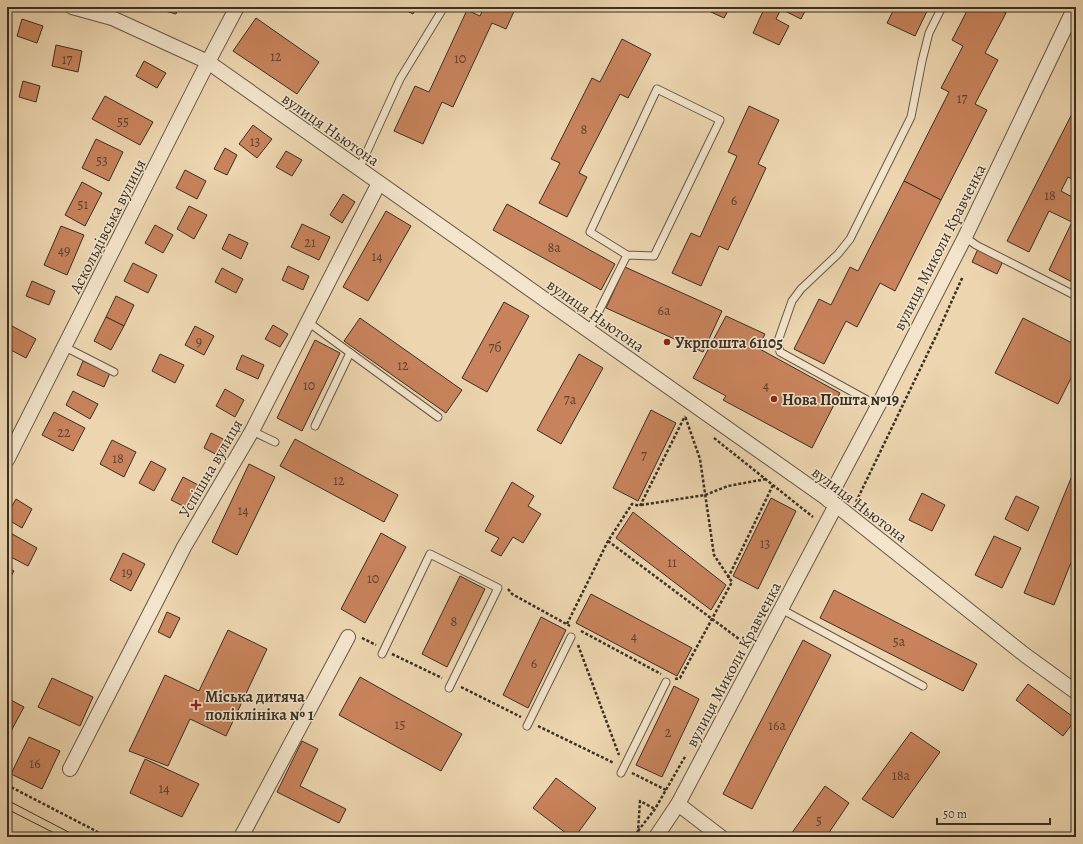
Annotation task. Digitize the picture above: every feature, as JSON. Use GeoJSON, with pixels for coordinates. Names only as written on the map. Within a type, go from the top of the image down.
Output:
{"type":"FeatureCollection","features":[{"type":"Feature","properties":{"kind":"street","name":"вулиця Ньютона"},"geometry":{"type":"LineString","coordinates":[[72,7],[112,18],[208,62],[832,503],[1024,655],[1076,692]]}},
{"type":"Feature","properties":{"kind":"street","name":"Аскольдівська вулиця"},"geometry":{"type":"LineString","coordinates":[[8,455],[65,347],[237,7]]}},
{"type":"Feature","properties":{"kind":"street","name":"вулиця Миколи Кравченка"},"geometry":{"type":"LineString","coordinates":[[656,837],[678,804],[781,609],[878,406],[965,237],[1075,7]]}},
{"type":"Feature","properties":{"kind":"street","name":"Успішна вулиця"},"geometry":{"type":"LineString","coordinates":[[70,770],[184,547],[252,431],[379,183]]}},
{"type":"Feature","properties":{"kind":"street"},"geometry":{"type":"LineString","coordinates":[[241,837],[348,637]]}},
{"type":"Feature","properties":{"kind":"street"},"geometry":{"type":"LineString","coordinates":[[678,804],[721,837]]}},
{"type":"Feature","properties":{"kind":"lane"},"geometry":{"type":"LineString","coordinates":[[359,169],[400,79],[444,7]]}},
{"type":"Feature","properties":{"kind":"lane"},"geometry":{"type":"LineString","coordinates":[[878,406],[780,352],[778,341],[792,302],[801,289],[838,254],[850,239],[911,117],[929,33],[942,7]]}},
{"type":"Feature","properties":{"kind":"lane"},"geometry":{"type":"LineString","coordinates":[[657,89],[720,120],[654,256],[627,255],[590,232],[657,89]]}},
{"type":"Feature","properties":{"kind":"lane"},"geometry":{"type":"LineString","coordinates":[[965,237],[976,245],[1076,296]]}},
{"type":"Feature","properties":{"kind":"lane"},"geometry":{"type":"LineString","coordinates":[[588,331],[627,255]]}},
{"type":"Feature","properties":{"kind":"lane"},"geometry":{"type":"LineString","coordinates":[[308,322],[438,417]]}},
{"type":"Feature","properties":{"kind":"lane"},"geometry":{"type":"LineString","coordinates":[[65,347],[114,372]]}},
{"type":"Feature","properties":{"kind":"lane"},"geometry":{"type":"LineString","coordinates":[[316,426],[350,353]]}},
{"type":"Feature","properties":{"kind":"lane"},"geometry":{"type":"LineString","coordinates":[[252,431],[275,442]]}},
{"type":"Feature","properties":{"kind":"lane"},"geometry":{"type":"LineString","coordinates":[[382,654],[430,554],[498,588],[449,688]]}},
{"type":"Feature","properties":{"kind":"lane"},"geometry":{"type":"LineString","coordinates":[[781,609],[923,686]]}},
{"type":"Feature","properties":{"kind":"lane"},"geometry":{"type":"LineString","coordinates":[[527,726],[572,637]]}},
{"type":"Feature","properties":{"kind":"lane"},"geometry":{"type":"LineString","coordinates":[[622,771],[668,679]]}},
{"type":"Feature","properties":{"kind":"path"},"geometry":{"type":"LineString","coordinates":[[849,516],[937,334],[964,272]]}},
{"type":"Feature","properties":{"kind":"path"},"geometry":{"type":"LineString","coordinates":[[685,416],[691,420]]}},
{"type":"Feature","properties":{"kind":"path"},"geometry":{"type":"LineString","coordinates":[[578,630],[668,679],[680,678],[732,582],[714,555],[700,459],[685,416]]}},
{"type":"Feature","properties":{"kind":"path"},"geometry":{"type":"LineString","coordinates":[[640,506],[685,416]]}},
{"type":"Feature","properties":{"kind":"path"},"geometry":{"type":"LineString","coordinates":[[710,435],[818,520]]}},
{"type":"Feature","properties":{"kind":"path"},"geometry":{"type":"LineString","coordinates":[[567,624],[608,541],[632,504],[640,506],[705,495],[728,486],[766,479]]}},
{"type":"Feature","properties":{"kind":"path"},"geometry":{"type":"LineString","coordinates":[[728,578],[773,485]]}},
{"type":"Feature","properties":{"kind":"path"},"geometry":{"type":"LineString","coordinates":[[608,541],[748,646]]}},
{"type":"Feature","properties":{"kind":"path"},"geometry":{"type":"LineString","coordinates":[[493,586],[496,580],[505,585],[512,594],[571,626],[572,637],[622,771]]}},
{"type":"Feature","properties":{"kind":"path"},"geometry":{"type":"LineString","coordinates":[[634,837],[655,809],[689,749]]}},
{"type":"Feature","properties":{"kind":"path"},"geometry":{"type":"LineString","coordinates":[[7,785],[105,837]]}},
{"type":"Feature","properties":{"kind":"path"},"geometry":{"type":"LineString","coordinates":[[638,831],[640,801],[655,809]]}},
{"type":"Feature","properties":{"kind":"building"},"geometry":{"type":"Polygon","coordinates":[[[151,7],[178,7],[176,14],[151,7]]]}},
{"type":"Feature","properties":{"kind":"building"},"geometry":{"type":"Polygon","coordinates":[[[399,7],[417,7],[413,14],[399,7]]]}},
{"type":"Feature","properties":{"kind":"building"},"geometry":{"type":"Polygon","coordinates":[[[484,7],[516,7],[506,29],[492,23],[453,107],[442,102],[423,144],[394,131],[415,86],[429,92],[467,10],[480,16],[484,7]]]}},
{"type":"Feature","properties":{"kind":"building"},"geometry":{"type":"Polygon","coordinates":[[[700,7],[730,7],[724,18],[700,7]]]}},
{"type":"Feature","properties":{"kind":"building"},"geometry":{"type":"Polygon","coordinates":[[[765,7],[807,7],[801,19],[781,9],[776,19],[789,26],[779,45],[753,33],[765,7]]]}},
{"type":"Feature","properties":{"kind":"building"},"geometry":{"type":"Polygon","coordinates":[[[895,7],[929,7],[915,36],[887,23],[895,7]]]}},
{"type":"Feature","properties":{"kind":"building"},"geometry":{"type":"Polygon","coordinates":[[[969,7],[995,7],[1006,13],[985,53],[998,60],[975,104],[987,110],[941,200],[904,181],[949,92],[941,88],[963,46],[952,40],[969,7]]]}},
{"type":"Feature","properties":{"kind":"building"},"geometry":{"type":"Polygon","coordinates":[[[256,18],[319,62],[297,94],[233,51],[256,18]]]}},
{"type":"Feature","properties":{"kind":"building"},"geometry":{"type":"Polygon","coordinates":[[[22,19],[43,26],[37,43],[17,36],[22,19]]]}},
{"type":"Feature","properties":{"kind":"building"},"geometry":{"type":"Polygon","coordinates":[[[622,39],[651,54],[628,98],[620,94],[579,173],[587,177],[567,217],[539,203],[560,163],[551,159],[592,78],[600,82],[622,39]]]}},
{"type":"Feature","properties":{"kind":"building"},"geometry":{"type":"Polygon","coordinates":[[[56,45],[82,51],[78,72],[52,66],[56,45]]]}},
{"type":"Feature","properties":{"kind":"building"},"geometry":{"type":"Polygon","coordinates":[[[144,61],[166,73],[157,88],[136,76],[144,61]]]}},
{"type":"Feature","properties":{"kind":"building"},"geometry":{"type":"Polygon","coordinates":[[[23,81],[40,86],[36,102],[19,97],[23,81]]]}},
{"type":"Feature","properties":{"kind":"building"},"geometry":{"type":"Polygon","coordinates":[[[105,96],[153,122],[140,145],[92,119],[105,96]]]}},
{"type":"Feature","properties":{"kind":"building"},"geometry":{"type":"Polygon","coordinates":[[[749,106],[779,120],[758,164],[766,168],[728,250],[719,246],[701,286],[672,273],[691,233],[700,237],[737,156],[728,152],[749,106]]]}},
{"type":"Feature","properties":{"kind":"building"},"geometry":{"type":"Polygon","coordinates":[[[1076,106],[1076,181],[1068,177],[1061,191],[1076,199],[1076,284],[1049,270],[1072,222],[1049,211],[1029,252],[1007,241],[1076,106]]]}},
{"type":"Feature","properties":{"kind":"building"},"geometry":{"type":"Polygon","coordinates":[[[253,125],[272,139],[257,158],[239,144],[253,125]]]}},
{"type":"Feature","properties":{"kind":"building"},"geometry":{"type":"Polygon","coordinates":[[[96,139],[123,152],[109,181],[82,168],[96,139]]]}},
{"type":"Feature","properties":{"kind":"building"},"geometry":{"type":"Polygon","coordinates":[[[225,148],[237,155],[227,175],[214,169],[225,148]]]}},
{"type":"Feature","properties":{"kind":"building"},"geometry":{"type":"Polygon","coordinates":[[[286,151],[302,160],[292,176],[276,167],[286,151]]]}},
{"type":"Feature","properties":{"kind":"building"},"geometry":{"type":"Polygon","coordinates":[[[185,170],[206,181],[197,199],[176,188],[185,170]]]}},
{"type":"Feature","properties":{"kind":"building"},"geometry":{"type":"Polygon","coordinates":[[[904,181],[941,200],[895,291],[880,283],[857,327],[846,321],[824,364],[794,349],[819,299],[831,305],[850,267],[858,271],[904,181]]]}},
{"type":"Feature","properties":{"kind":"building"},"geometry":{"type":"Polygon","coordinates":[[[82,182],[102,193],[85,226],[65,215],[82,182]]]}},
{"type":"Feature","properties":{"kind":"building"},"geometry":{"type":"Polygon","coordinates":[[[343,194],[355,202],[342,223],[330,215],[343,194]]]}},
{"type":"Feature","properties":{"kind":"building"},"geometry":{"type":"Polygon","coordinates":[[[507,204],[615,264],[601,290],[493,230],[507,204]]]}},
{"type":"Feature","properties":{"kind":"building"},"geometry":{"type":"Polygon","coordinates":[[[189,206],[207,215],[194,239],[177,229],[189,206]]]}},
{"type":"Feature","properties":{"kind":"building"},"geometry":{"type":"Polygon","coordinates":[[[386,211],[411,226],[368,301],[343,287],[386,211]]]}},
{"type":"Feature","properties":{"kind":"building"},"geometry":{"type":"Polygon","coordinates":[[[302,224],[330,237],[319,260],[291,247],[302,224]]]}},
{"type":"Feature","properties":{"kind":"building"},"geometry":{"type":"Polygon","coordinates":[[[155,225],[173,235],[163,253],[145,243],[155,225]]]}},
{"type":"Feature","properties":{"kind":"building"},"geometry":{"type":"Polygon","coordinates":[[[61,226],[84,235],[67,275],[44,265],[61,226]]]}},
{"type":"Feature","properties":{"kind":"building"},"geometry":{"type":"Polygon","coordinates":[[[229,234],[248,243],[241,259],[222,249],[229,234]]]}},
{"type":"Feature","properties":{"kind":"building"},"geometry":{"type":"Polygon","coordinates":[[[978,249],[1003,261],[997,274],[972,262],[978,249]]]}},
{"type":"Feature","properties":{"kind":"building"},"geometry":{"type":"Polygon","coordinates":[[[133,263],[157,275],[148,293],[124,281],[133,263]]]}},
{"type":"Feature","properties":{"kind":"building"},"geometry":{"type":"Polygon","coordinates":[[[288,266],[309,276],[303,290],[282,280],[288,266]]]}},
{"type":"Feature","properties":{"kind":"building"},"geometry":{"type":"Polygon","coordinates":[[[625,267],[722,311],[703,352],[606,308],[625,267]]]}},
{"type":"Feature","properties":{"kind":"building"},"geometry":{"type":"Polygon","coordinates":[[[222,268],[243,279],[236,293],[215,282],[222,268]]]}},
{"type":"Feature","properties":{"kind":"building"},"geometry":{"type":"Polygon","coordinates":[[[32,281],[55,291],[49,305],[26,296],[32,281]]]}},
{"type":"Feature","properties":{"kind":"building"},"geometry":{"type":"Polygon","coordinates":[[[116,296],[134,305],[124,326],[106,317],[116,296]]]}},
{"type":"Feature","properties":{"kind":"building"},"geometry":{"type":"Polygon","coordinates":[[[504,302],[529,316],[487,392],[462,378],[504,302]]]}},
{"type":"Feature","properties":{"kind":"building"},"geometry":{"type":"Polygon","coordinates":[[[726,316],[765,334],[758,348],[840,393],[812,448],[723,400],[726,396],[693,378],[726,316]]]}},
{"type":"Feature","properties":{"kind":"building"},"geometry":{"type":"Polygon","coordinates":[[[106,317],[124,326],[111,350],[94,341],[106,317]]]}},
{"type":"Feature","properties":{"kind":"building"},"geometry":{"type":"Polygon","coordinates":[[[360,318],[462,390],[446,413],[344,341],[360,318]]]}},
{"type":"Feature","properties":{"kind":"building"},"geometry":{"type":"Polygon","coordinates":[[[1023,318],[1076,345],[1076,368],[1058,404],[995,373],[1023,318]]]}},
{"type":"Feature","properties":{"kind":"building"},"geometry":{"type":"Polygon","coordinates":[[[273,325],[288,334],[280,347],[265,339],[273,325]]]}},
{"type":"Feature","properties":{"kind":"building"},"geometry":{"type":"Polygon","coordinates":[[[12,326],[36,339],[26,358],[7,348],[7,336],[12,326]]]}},
{"type":"Feature","properties":{"kind":"building"},"geometry":{"type":"Polygon","coordinates":[[[195,326],[214,336],[204,355],[185,345],[195,326]]]}},
{"type":"Feature","properties":{"kind":"building"},"geometry":{"type":"Polygon","coordinates":[[[315,340],[340,353],[302,431],[277,418],[315,340]]]}},
{"type":"Feature","properties":{"kind":"building"},"geometry":{"type":"Polygon","coordinates":[[[160,354],[184,365],[175,383],[152,371],[160,354]]]}},
{"type":"Feature","properties":{"kind":"building"},"geometry":{"type":"Polygon","coordinates":[[[579,354],[603,368],[561,444],[537,430],[579,354]]]}},
{"type":"Feature","properties":{"kind":"building"},"geometry":{"type":"Polygon","coordinates":[[[242,355],[264,365],[258,379],[236,369],[242,355]]]}},
{"type":"Feature","properties":{"kind":"building"},"geometry":{"type":"Polygon","coordinates":[[[83,361],[110,373],[104,387],[77,375],[83,361]]]}},
{"type":"Feature","properties":{"kind":"building"},"geometry":{"type":"Polygon","coordinates":[[[225,389],[244,400],[235,417],[216,406],[225,389]]]}},
{"type":"Feature","properties":{"kind":"building"},"geometry":{"type":"Polygon","coordinates":[[[73,391],[98,404],[90,419],[66,405],[73,391]]]}},
{"type":"Feature","properties":{"kind":"building"},"geometry":{"type":"Polygon","coordinates":[[[651,410],[676,423],[638,501],[613,488],[651,410]]]}},
{"type":"Feature","properties":{"kind":"building"},"geometry":{"type":"Polygon","coordinates":[[[54,412],[85,428],[73,451],[42,435],[54,412]]]}},
{"type":"Feature","properties":{"kind":"building"},"geometry":{"type":"Polygon","coordinates":[[[211,433],[231,443],[223,458],[204,448],[211,433]]]}},
{"type":"Feature","properties":{"kind":"building"},"geometry":{"type":"Polygon","coordinates":[[[295,439],[398,495],[384,522],[280,466],[295,439]]]}},
{"type":"Feature","properties":{"kind":"building"},"geometry":{"type":"Polygon","coordinates":[[[112,440],[136,452],[124,477],[100,464],[112,440]]]}},
{"type":"Feature","properties":{"kind":"building"},"geometry":{"type":"Polygon","coordinates":[[[151,461],[166,469],[154,491],[139,483],[151,461]]]}},
{"type":"Feature","properties":{"kind":"building"},"geometry":{"type":"Polygon","coordinates":[[[249,464],[275,477],[237,555],[212,542],[249,464]]]}},
{"type":"Feature","properties":{"kind":"building"},"geometry":{"type":"Polygon","coordinates":[[[1076,466],[1076,550],[1054,605],[1024,593],[1076,466]]]}},
{"type":"Feature","properties":{"kind":"building"},"geometry":{"type":"Polygon","coordinates":[[[183,477],[202,487],[191,510],[171,500],[183,477]]]}},
{"type":"Feature","properties":{"kind":"building"},"geometry":{"type":"Polygon","coordinates":[[[512,482],[534,496],[528,506],[541,514],[523,543],[513,537],[501,556],[491,551],[499,538],[485,531],[512,482]]]}},
{"type":"Feature","properties":{"kind":"building"},"geometry":{"type":"Polygon","coordinates":[[[922,493],[945,505],[932,531],[909,520],[922,493]]]}},
{"type":"Feature","properties":{"kind":"building"},"geometry":{"type":"Polygon","coordinates":[[[1016,496],[1039,507],[1028,531],[1005,519],[1016,496]]]}},
{"type":"Feature","properties":{"kind":"building"},"geometry":{"type":"Polygon","coordinates":[[[771,498],[796,511],[758,589],[733,576],[771,498]]]}},
{"type":"Feature","properties":{"kind":"building"},"geometry":{"type":"Polygon","coordinates":[[[16,499],[32,509],[22,528],[7,519],[7,515],[16,499]]]}},
{"type":"Feature","properties":{"kind":"building"},"geometry":{"type":"Polygon","coordinates":[[[633,512],[726,585],[711,610],[616,538],[633,512]]]}},
{"type":"Feature","properties":{"kind":"building"},"geometry":{"type":"Polygon","coordinates":[[[7,531],[37,548],[28,566],[7,555],[7,531]]]}},
{"type":"Feature","properties":{"kind":"building"},"geometry":{"type":"Polygon","coordinates":[[[381,533],[406,547],[365,623],[341,609],[381,533]]]}},
{"type":"Feature","properties":{"kind":"building"},"geometry":{"type":"Polygon","coordinates":[[[994,536],[1021,548],[1002,588],[975,575],[994,536]]]}},
{"type":"Feature","properties":{"kind":"building"},"geometry":{"type":"Polygon","coordinates":[[[123,553],[145,564],[131,591],[110,580],[123,553]]]}},
{"type":"Feature","properties":{"kind":"building"},"geometry":{"type":"Polygon","coordinates":[[[7,567],[14,571],[7,583],[7,567]]]}},
{"type":"Feature","properties":{"kind":"building"},"geometry":{"type":"Polygon","coordinates":[[[460,576],[485,589],[447,667],[422,654],[460,576]]]}},
{"type":"Feature","properties":{"kind":"building"},"geometry":{"type":"Polygon","coordinates":[[[834,590],[977,664],[963,691],[820,618],[834,590]]]}},
{"type":"Feature","properties":{"kind":"building"},"geometry":{"type":"Polygon","coordinates":[[[591,594],[692,648],[677,676],[576,623],[591,594]]]}},
{"type":"Feature","properties":{"kind":"building"},"geometry":{"type":"Polygon","coordinates":[[[167,612],[180,618],[170,638],[158,632],[167,612]]]}},
{"type":"Feature","properties":{"kind":"building"},"geometry":{"type":"Polygon","coordinates":[[[541,617],[566,630],[528,708],[503,695],[541,617]]]}},
{"type":"Feature","properties":{"kind":"building","name":"Міська дитяча поліклініка № 1"},"geometry":{"type":"Polygon","coordinates":[[[228,630],[267,649],[226,736],[190,719],[168,766],[129,751],[165,675],[199,691],[228,630]]]}},
{"type":"Feature","properties":{"kind":"building"},"geometry":{"type":"Polygon","coordinates":[[[803,640],[831,655],[752,809],[723,794],[803,640]]]}},
{"type":"Feature","properties":{"kind":"building"},"geometry":{"type":"Polygon","coordinates":[[[360,677],[462,734],[441,771],[339,715],[360,677]]]}},
{"type":"Feature","properties":{"kind":"building"},"geometry":{"type":"Polygon","coordinates":[[[52,678],[93,697],[80,726],[38,707],[52,678]]]}},
{"type":"Feature","properties":{"kind":"building"},"geometry":{"type":"Polygon","coordinates":[[[1028,684],[1076,719],[1063,736],[1016,700],[1028,684]]]}},
{"type":"Feature","properties":{"kind":"building"},"geometry":{"type":"Polygon","coordinates":[[[674,686],[699,699],[662,777],[636,765],[674,686]]]}},
{"type":"Feature","properties":{"kind":"building"},"geometry":{"type":"Polygon","coordinates":[[[7,698],[24,707],[10,733],[7,731],[7,698]]]}},
{"type":"Feature","properties":{"kind":"building"},"geometry":{"type":"Polygon","coordinates":[[[911,732],[940,752],[893,818],[862,799],[911,732]]]}},
{"type":"Feature","properties":{"kind":"building"},"geometry":{"type":"Polygon","coordinates":[[[29,737],[60,751],[42,789],[11,774],[29,737]]]}},
{"type":"Feature","properties":{"kind":"building"},"geometry":{"type":"Polygon","coordinates":[[[302,741],[318,749],[300,786],[346,809],[339,823],[277,792],[302,741]]]}},
{"type":"Feature","properties":{"kind":"building"},"geometry":{"type":"Polygon","coordinates":[[[145,759],[199,784],[182,817],[130,793],[145,759]]]}},
{"type":"Feature","properties":{"kind":"building"},"geometry":{"type":"Polygon","coordinates":[[[556,778],[596,808],[575,837],[571,837],[533,808],[556,778]]]}},
{"type":"Feature","properties":{"kind":"building"},"geometry":{"type":"Polygon","coordinates":[[[825,786],[849,803],[826,837],[789,837],[825,786]]]}},
{"type":"Feature","properties":{"kind":"building"},"geometry":{"type":"Polygon","coordinates":[[[533,833],[539,837],[530,837],[533,833]]]}},
{"type":"Feature","properties":{"kind":"tram line"},"geometry":{"type":"LineString","coordinates":[[7,800],[78,837]]}},
{"type":"Feature","properties":{"kind":"tram line"},"geometry":{"type":"LineString","coordinates":[[7,809],[62,837]]}},
{"type":"Feature","properties":{"kind":"place","name":"Укрпошта 61105"},"geometry":{"type":"Point","coordinates":[667,342]}},
{"type":"Feature","properties":{"kind":"place","name":"Нова Пошта №19"},"geometry":{"type":"Point","coordinates":[774,399]}},
{"type":"Feature","properties":{"kind":"place","name":"Міська дитяча поліклініка № 1"},"geometry":{"type":"Point","coordinates":[196,705]}}]}
